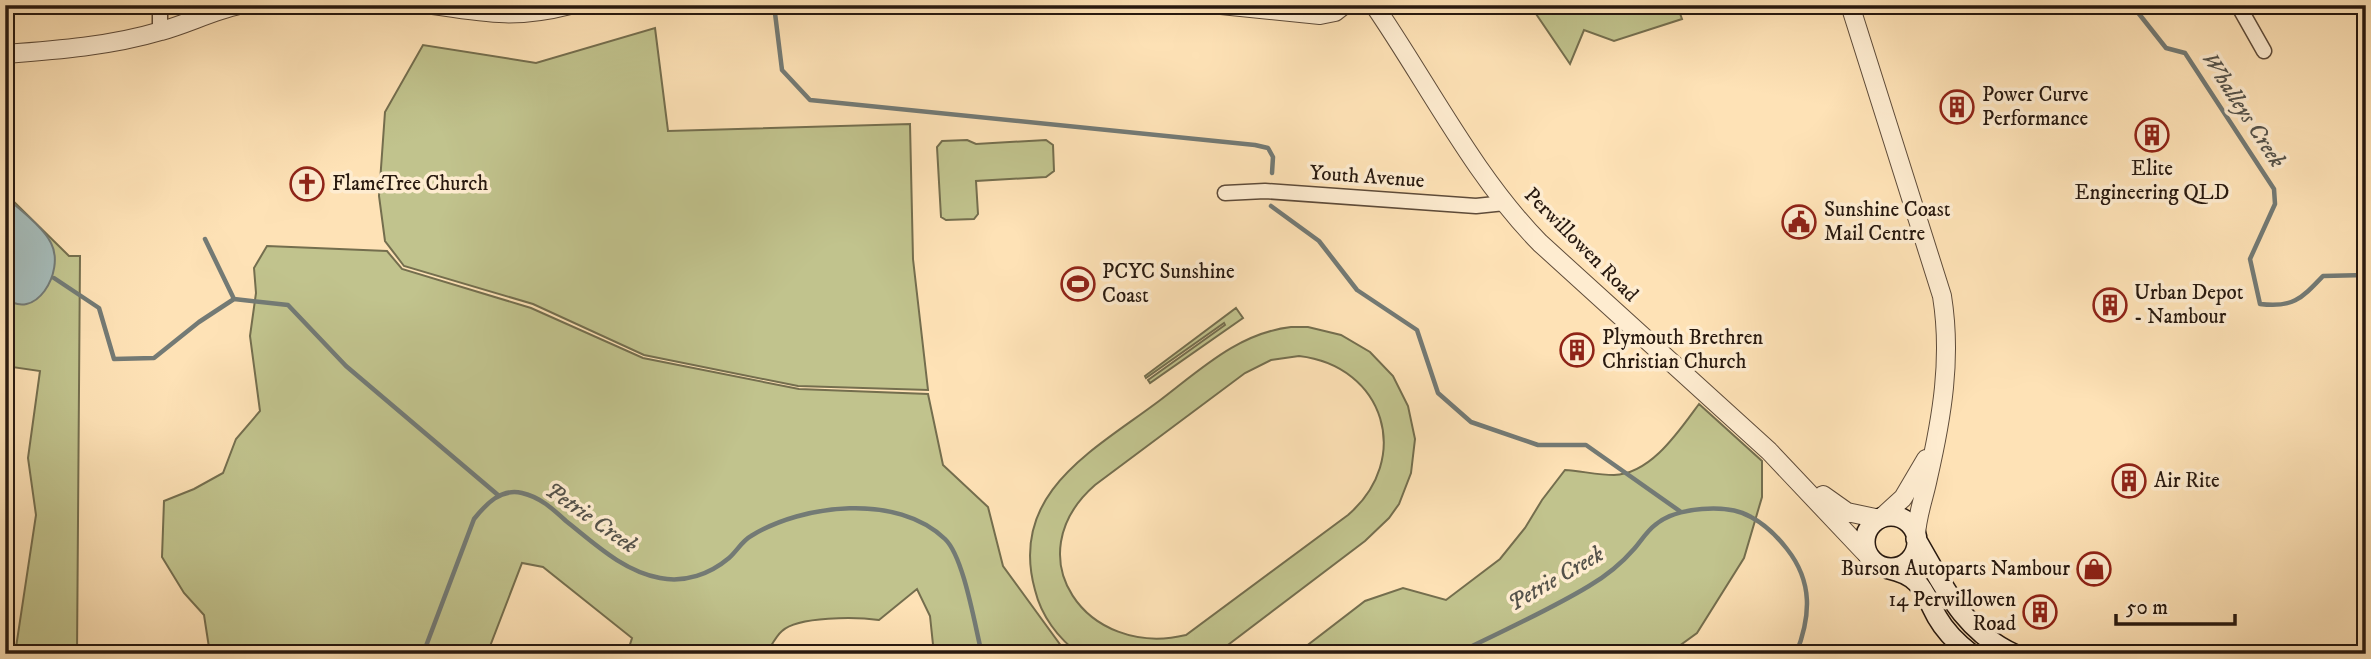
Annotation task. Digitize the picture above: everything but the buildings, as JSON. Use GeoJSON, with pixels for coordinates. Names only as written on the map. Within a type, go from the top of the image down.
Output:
{"type":"FeatureCollection","features":[{"type":"Feature","properties":{"kind":"main road"},"geometry":{"type":"LineString","coordinates":[[1916,537],[1916,549],[1903,565],[1880,564],[1866,549],[1865,537],[1871,525],[1881,518],[1900,518],[1912,527],[1966,620],[1986,639],[2014,654]]}},
{"type":"Feature","properties":{"kind":"main road","name":"Perwillowen Road"},"geometry":{"type":"LineString","coordinates":[[1880,564],[1907,573],[1919,583],[1942,624],[1971,654]]}},
{"type":"Feature","properties":{"kind":"street"},"geometry":{"type":"LineString","coordinates":[[160,5],[160,32]]}},
{"type":"Feature","properties":{"kind":"street"},"geometry":{"type":"LineString","coordinates":[[5,54],[84,47],[160,32],[239,5]]}},
{"type":"Feature","properties":{"kind":"street"},"geometry":{"type":"LineString","coordinates":[[433,5],[501,15],[527,14],[570,5]]}},
{"type":"Feature","properties":{"kind":"street"},"geometry":{"type":"LineString","coordinates":[[1221,5],[1320,15],[1335,12],[1344,5]]}},
{"type":"Feature","properties":{"kind":"street","name":"Perwillowen Road"},"geometry":{"type":"LineString","coordinates":[[1374,5],[1506,203],[1540,243],[1769,451],[1839,508],[1881,518]]}},
{"type":"Feature","properties":{"kind":"street"},"geometry":{"type":"LineString","coordinates":[[1850,5],[1942,296],[1947,345],[1943,403],[1928,480],[1918,514],[1916,537]]}},
{"type":"Feature","properties":{"kind":"street"},"geometry":{"type":"LineString","coordinates":[[2238,5],[2264,51]]}},
{"type":"Feature","properties":{"kind":"street","name":"Youth Avenue"},"geometry":{"type":"LineString","coordinates":[[1225,193],[1265,191],[1476,206],[1506,203]]}},
{"type":"Feature","properties":{"kind":"street"},"geometry":{"type":"LineString","coordinates":[[1881,518],[1908,492],[1936,440]]}},
{"type":"Feature","properties":{"kind":"street","name":"Perwillowen Road"},"geometry":{"type":"LineString","coordinates":[[1769,451],[1880,564]]}},
{"type":"Feature","properties":{"kind":"green space"},"geometry":{"type":"Polygon","coordinates":[[[1530,5],[1677,5],[1682,19],[1614,41],[1584,30],[1570,64],[1530,5]]]}},
{"type":"Feature","properties":{"kind":"green space"},"geometry":{"type":"Polygon","coordinates":[[[655,28],[668,131],[910,124],[913,259],[928,390],[798,386],[644,355],[533,304],[404,266],[385,241],[379,196],[385,112],[423,45],[536,63],[655,28]]]}},
{"type":"Feature","properties":{"kind":"green space"},"geometry":{"type":"Polygon","coordinates":[[[967,140],[976,144],[1046,140],[1053,145],[1054,171],[1046,177],[976,181],[978,214],[974,219],[946,220],[941,217],[937,147],[942,141],[967,140]]]}},
{"type":"Feature","properties":{"kind":"green space"},"geometry":{"type":"Polygon","coordinates":[[[5,193],[69,256],[80,256],[77,654],[15,654],[36,515],[28,458],[40,371],[5,366],[5,193]]]}},
{"type":"Feature","properties":{"kind":"green space"},"geometry":{"type":"Polygon","coordinates":[[[267,246],[387,251],[402,269],[531,308],[643,358],[799,389],[928,394],[943,465],[988,507],[1003,566],[1067,654],[934,654],[930,616],[917,589],[879,620],[828,619],[790,626],[780,633],[766,654],[627,654],[632,638],[543,567],[522,563],[487,654],[210,654],[204,615],[184,593],[162,557],[164,501],[223,473],[236,439],[260,411],[250,336],[256,293],[254,268],[267,246]]]}},
{"type":"Feature","properties":{"kind":"green space"},"geometry":{"type":"Polygon","coordinates":[[[1236,308],[1243,318],[1150,383],[1148,380],[1225,325],[1224,323],[1146,378],[1145,376],[1236,308]]]}},
{"type":"Feature","properties":{"kind":"green space"},"geometry":{"type":"Polygon","coordinates":[[[1308,327],[1341,335],[1370,352],[1393,376],[1408,406],[1415,439],[1411,473],[1399,504],[1389,518],[1365,541],[1216,654],[1080,654],[1052,626],[1041,608],[1035,590],[1030,556],[1034,526],[1045,500],[1084,457],[1108,438],[1220,355],[1272,331],[1308,327]],[[1299,356],[1271,360],[1245,373],[1095,485],[1072,513],[1061,542],[1062,570],[1073,596],[1092,617],[1118,632],[1150,638],[1186,635],[1348,515],[1368,492],[1380,468],[1384,443],[1380,418],[1369,396],[1352,377],[1328,363],[1299,356]]]}},
{"type":"Feature","properties":{"kind":"green space"},"geometry":{"type":"Polygon","coordinates":[[[1699,404],[1762,461],[1762,497],[1744,558],[1697,633],[1668,654],[1296,654],[1365,601],[1403,588],[1446,600],[1500,559],[1565,470],[1614,475],[1640,467],[1663,449],[1699,404]]]}},
{"type":"Feature","properties":{"kind":"water"},"geometry":{"type":"Polygon","coordinates":[[[5,197],[43,231],[55,255],[51,280],[36,299],[27,304],[16,304],[5,297],[5,197]]]}},
{"type":"Feature","properties":{"kind":"waterway"},"geometry":{"type":"LineString","coordinates":[[774,5],[782,70],[810,100],[1255,145],[1268,148],[1273,157],[1272,173]]}},
{"type":"Feature","properties":{"kind":"waterway","name":"Whalleys Creek"},"geometry":{"type":"LineString","coordinates":[[2132,5],[2166,48],[2185,53],[2274,189],[2275,204],[2250,259],[2260,304],[2281,305],[2296,300],[2323,276],[2366,275]]}},
{"type":"Feature","properties":{"kind":"waterway"},"geometry":{"type":"LineString","coordinates":[[1271,206],[1319,241],[1357,290],[1417,330],[1438,393],[1471,422],[1538,445],[1586,445],[1681,512]]}},
{"type":"Feature","properties":{"kind":"waterway"},"geometry":{"type":"LineString","coordinates":[[205,239],[234,299]]}},
{"type":"Feature","properties":{"kind":"waterway"},"geometry":{"type":"LineString","coordinates":[[54,278],[99,308],[114,359],[154,358],[199,322],[234,299],[288,305],[346,366],[498,495]]}},
{"type":"Feature","properties":{"kind":"waterway","name":"Petrie Creek"},"geometry":{"type":"LineString","coordinates":[[423,654],[474,519],[495,498],[514,492],[535,497],[546,504],[622,563],[647,574],[669,579],[688,578],[714,569],[751,536],[796,516],[850,508],[876,509],[902,515],[925,524],[952,548],[963,576],[982,654]]}},
{"type":"Feature","properties":{"kind":"waterway","name":"Petrie Creek"},"geometry":{"type":"LineString","coordinates":[[1456,654],[1540,613],[1595,582],[1619,565],[1649,530],[1664,519],[1702,509],[1729,510],[1756,520],[1775,535],[1795,561],[1807,600],[1805,626],[1796,654]]}},
{"type":"Feature","properties":{"kind":"place","name":"Power Curve Performance"},"geometry":{"type":"Point","coordinates":[1957,107]}},
{"type":"Feature","properties":{"kind":"place","name":"Elite Engineering QLD"},"geometry":{"type":"Point","coordinates":[2152,135]}},
{"type":"Feature","properties":{"kind":"place","name":"FlameTree Church"},"geometry":{"type":"Point","coordinates":[307,184]}},
{"type":"Feature","properties":{"kind":"place","name":"Sunshine Coast Mail Centre"},"geometry":{"type":"Point","coordinates":[1799,222]}},
{"type":"Feature","properties":{"kind":"place","name":"PCYC Sunshine Coast"},"geometry":{"type":"Point","coordinates":[1078,284]}},
{"type":"Feature","properties":{"kind":"place","name":"Urban Depot - Nambour"},"geometry":{"type":"Point","coordinates":[2110,305]}},
{"type":"Feature","properties":{"kind":"place","name":"Plymouth Brethren Christian Church"},"geometry":{"type":"Point","coordinates":[1577,350]}},
{"type":"Feature","properties":{"kind":"place","name":"Air Rite"},"geometry":{"type":"Point","coordinates":[2129,481]}},
{"type":"Feature","properties":{"kind":"place","name":"Burson Autoparts Nambour"},"geometry":{"type":"Point","coordinates":[2094,569]}},
{"type":"Feature","properties":{"kind":"place","name":"14 Perwillowen Road"},"geometry":{"type":"Point","coordinates":[2040,612]}}]}
